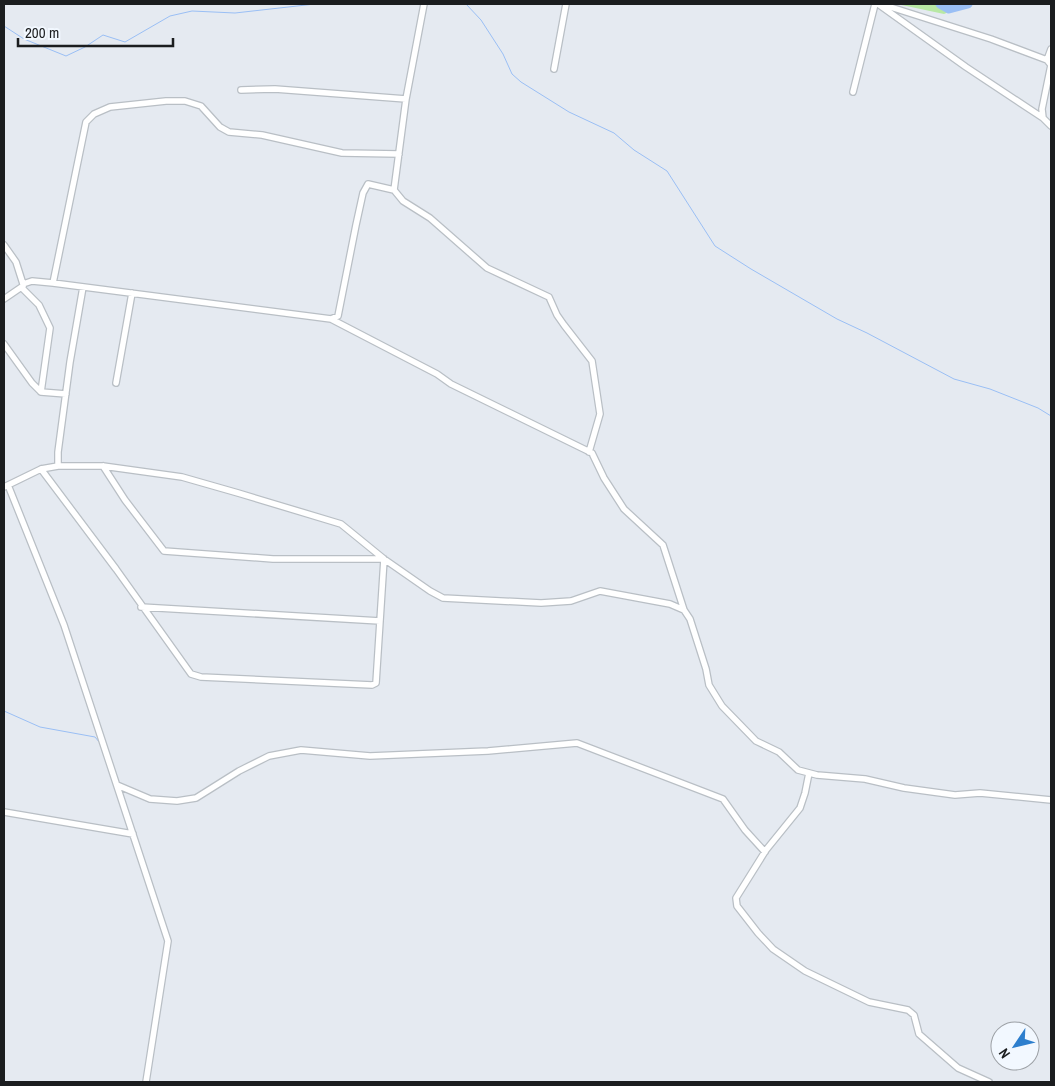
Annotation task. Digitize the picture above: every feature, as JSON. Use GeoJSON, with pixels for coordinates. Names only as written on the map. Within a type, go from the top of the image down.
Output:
{"type":"FeatureCollection","features":[{"type":"Feature","properties":{"kind":"street"},"geometry":{"type":"LineString","coordinates":[[394,190],[406,99],[424,4]]}},
{"type":"Feature","properties":{"kind":"street"},"geometry":{"type":"LineString","coordinates":[[554,69],[566,4]]}},
{"type":"Feature","properties":{"kind":"street"},"geometry":{"type":"LineString","coordinates":[[878,4],[991,39],[1050,63]]}},
{"type":"Feature","properties":{"kind":"street"},"geometry":{"type":"LineString","coordinates":[[853,92],[878,4]]}},
{"type":"Feature","properties":{"kind":"street"},"geometry":{"type":"LineString","coordinates":[[878,4],[966,67],[1043,118],[1051,126]]}},
{"type":"Feature","properties":{"kind":"street"},"geometry":{"type":"LineString","coordinates":[[1043,118],[1042,109],[1051,49]]}},
{"type":"Feature","properties":{"kind":"street"},"geometry":{"type":"LineString","coordinates":[[241,90],[275,89],[406,99]]}},
{"type":"Feature","properties":{"kind":"street"},"geometry":{"type":"LineString","coordinates":[[53,283],[86,122],[94,114],[110,107],[166,101],[185,101],[201,106],[220,127],[229,132],[262,135],[342,153],[399,154]]}},
{"type":"Feature","properties":{"kind":"street"},"geometry":{"type":"LineString","coordinates":[[330,319],[338,316],[356,225],[366,188],[368,184],[394,190],[403,201],[430,218],[487,268],[549,298],[557,315],[592,362],[600,414],[588,452]]}},
{"type":"Feature","properties":{"kind":"street"},"geometry":{"type":"LineString","coordinates":[[4,245],[16,262],[22,286],[39,304],[50,328],[41,392]]}},
{"type":"Feature","properties":{"kind":"street"},"geometry":{"type":"LineString","coordinates":[[4,299],[32,281],[330,319],[437,374],[451,384],[592,453],[604,478],[624,509],[663,545],[684,610],[690,619],[706,669],[709,685],[722,706],[756,741],[779,752],[798,770],[817,775],[865,779],[904,788],[955,794],[980,793],[1051,800]]}},
{"type":"Feature","properties":{"kind":"street"},"geometry":{"type":"LineString","coordinates":[[58,466],[58,452],[66,394],[83,287]]}},
{"type":"Feature","properties":{"kind":"street"},"geometry":{"type":"LineString","coordinates":[[116,383],[132,293]]}},
{"type":"Feature","properties":{"kind":"street"},"geometry":{"type":"LineString","coordinates":[[4,344],[32,383],[41,392],[66,394]]}},
{"type":"Feature","properties":{"kind":"street"},"geometry":{"type":"LineString","coordinates":[[146,1082],[168,941],[64,625],[6,486],[41,469],[58,466],[103,466],[182,478],[238,492],[341,524],[384,559],[430,592],[443,598],[541,603],[571,601],[600,591],[670,604],[684,610]]}},
{"type":"Feature","properties":{"kind":"street"},"geometry":{"type":"LineString","coordinates":[[103,466],[125,500],[164,551],[274,559],[384,559]]}},
{"type":"Feature","properties":{"kind":"street"},"geometry":{"type":"LineString","coordinates":[[41,469],[191,674],[201,677],[374,685],[376,681],[384,559]]}},
{"type":"Feature","properties":{"kind":"street"},"geometry":{"type":"LineString","coordinates":[[141,606],[380,621]]}},
{"type":"Feature","properties":{"kind":"street"},"geometry":{"type":"LineString","coordinates":[[117,785],[150,799],[177,801],[196,798],[239,770],[269,756],[301,750],[370,756],[488,751],[577,743],[722,799],[745,830],[765,852]]}},
{"type":"Feature","properties":{"kind":"street"},"geometry":{"type":"LineString","coordinates":[[809,773],[800,808],[765,852],[736,898],[737,906],[773,949],[805,971],[869,1002],[908,1010],[914,1015],[920,1034],[958,1068],[989,1082]]}},
{"type":"Feature","properties":{"kind":"street"},"geometry":{"type":"LineString","coordinates":[[4,812],[133,834]]}},
{"type":"Feature","properties":{"kind":"green space"},"geometry":{"type":"Polygon","coordinates":[[[897,4],[967,4],[944,14],[897,4]]]}},
{"type":"Feature","properties":{"kind":"waterway"},"geometry":{"type":"LineString","coordinates":[[4,26],[24,39],[66,56],[85,47],[103,35],[125,42],[170,16],[192,11],[235,13],[315,4]]}},
{"type":"Feature","properties":{"kind":"waterway"},"geometry":{"type":"LineString","coordinates":[[466,4],[481,20],[503,54],[512,74],[521,82],[569,112],[614,133],[634,150],[667,171],[715,246],[837,319],[954,379],[990,389],[1038,408],[1051,416]]}},
{"type":"Feature","properties":{"kind":"waterway"},"geometry":{"type":"LineString","coordinates":[[940,4],[949,9],[968,4]]}},
{"type":"Feature","properties":{"kind":"waterway"},"geometry":{"type":"LineString","coordinates":[[4,711],[40,727],[95,737],[100,743]]}}]}
